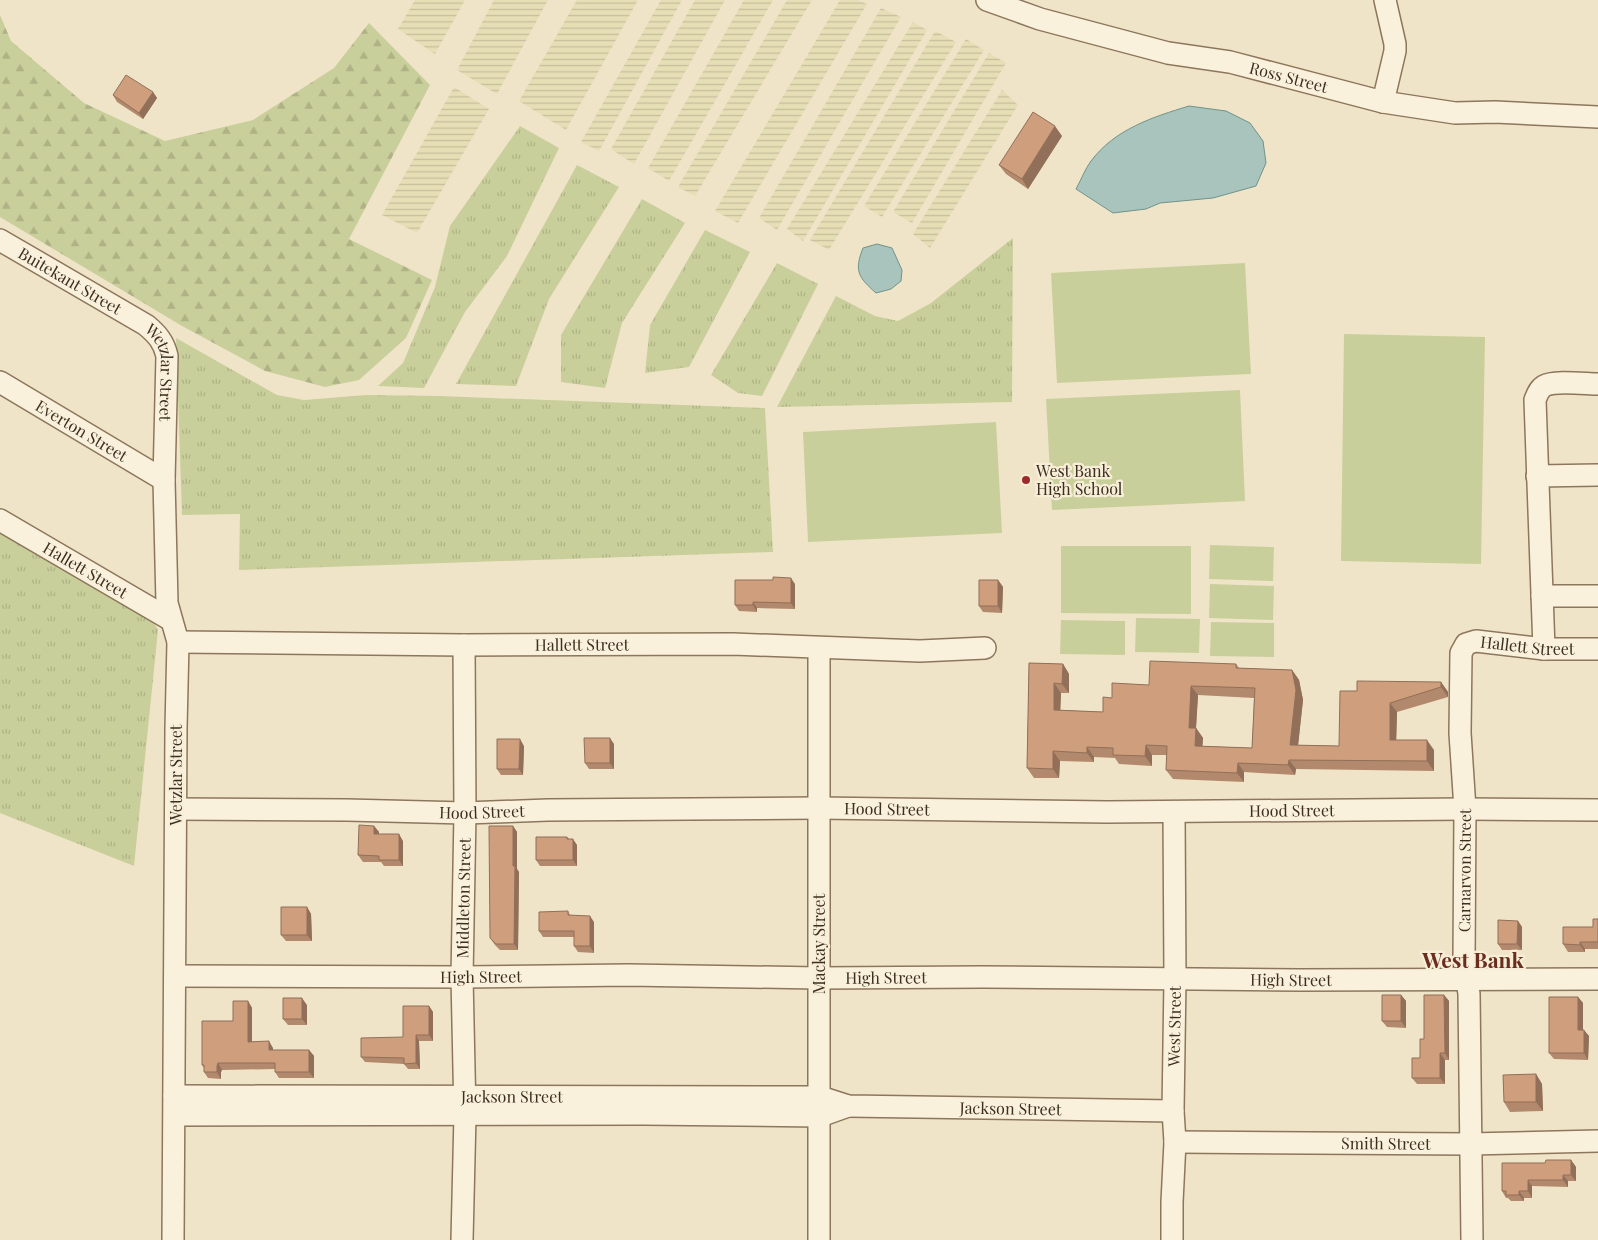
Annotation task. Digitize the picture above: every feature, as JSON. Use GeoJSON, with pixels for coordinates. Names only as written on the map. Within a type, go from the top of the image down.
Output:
{"type":"FeatureCollection","features":[{"type":"Feature","properties":{"kind":"street","name":"Ross Street"},"geometry":{"type":"LineString","coordinates":[[987,0],[1040,19],[1168,53],[1230,62],[1383,102],[1456,113],[1495,112],[1598,117]]}},
{"type":"Feature","properties":{"kind":"street"},"geometry":{"type":"LineString","coordinates":[[1383,102],[1395,51],[1385,0]]}},
{"type":"Feature","properties":{"kind":"street","name":"Buitekant Street"},"geometry":{"type":"LineString","coordinates":[[0,240],[140,322]]}},
{"type":"Feature","properties":{"kind":"street","name":"Wetzlar Street"},"geometry":{"type":"LineString","coordinates":[[140,322],[158,336],[164,345],[167,356],[164,480],[167,603],[178,642],[173,1240]]}},
{"type":"Feature","properties":{"kind":"street","name":"Everton Street"},"geometry":{"type":"LineString","coordinates":[[0,382],[164,480]]}},
{"type":"Feature","properties":{"kind":"street"},"geometry":{"type":"LineString","coordinates":[[1544,648],[1537,476],[1536,397],[1541,389],[1547,385],[1558,383],[1598,384]]}},
{"type":"Feature","properties":{"kind":"street"},"geometry":{"type":"LineString","coordinates":[[1537,476],[1598,475]]}},
{"type":"Feature","properties":{"kind":"street","name":"Hallett Street"},"geometry":{"type":"LineString","coordinates":[[0,520],[171,620]]}},
{"type":"Feature","properties":{"kind":"street"},"geometry":{"type":"LineString","coordinates":[[1542,596],[1598,596]]}},
{"type":"Feature","properties":{"kind":"street","name":"Hallett Street"},"geometry":{"type":"LineString","coordinates":[[1460,679],[1461,653],[1464,646],[1471,641],[1487,641],[1544,648],[1598,649]]}},
{"type":"Feature","properties":{"kind":"street","name":"Hallett Street"},"geometry":{"type":"LineString","coordinates":[[178,642],[464,645],[734,644],[920,652],[985,648]]}},
{"type":"Feature","properties":{"kind":"street","name":"Middleton Street"},"geometry":{"type":"LineString","coordinates":[[462,1240],[465,1105],[462,977],[465,813],[464,645]]}},
{"type":"Feature","properties":{"kind":"street","name":"Mackay Street"},"geometry":{"type":"LineString","coordinates":[[819,648],[819,1240]]}},
{"type":"Feature","properties":{"kind":"street","name":"Carnarvon Street"},"geometry":{"type":"LineString","coordinates":[[1460,679],[1460,733],[1465,809],[1464,960],[1469,994],[1472,1240]]}},
{"type":"Feature","properties":{"kind":"street","name":"Hood Street"},"geometry":{"type":"LineString","coordinates":[[176,809],[465,813],[556,810],[819,808],[1107,812],[1465,809],[1598,810]]}},
{"type":"Feature","properties":{"kind":"street","name":"West Street"},"geometry":{"type":"LineString","coordinates":[[1172,1240],[1175,1142],[1173,1111],[1175,979],[1174,812]]}},
{"type":"Feature","properties":{"kind":"street","name":"High Street"},"geometry":{"type":"LineString","coordinates":[[175,976],[462,977],[628,975],[818,978],[1598,979]]}},
{"type":"Feature","properties":{"kind":"street","name":"Jackson Street"},"geometry":{"type":"LineString","coordinates":[[175,1105],[848,1106],[1173,1111]]}},
{"type":"Feature","properties":{"kind":"street","name":"Smith Street"},"geometry":{"type":"LineString","coordinates":[[1175,1142],[1470,1144],[1598,1141]]}},
{"type":"Feature","properties":{"kind":"shaded area"},"geometry":{"type":"Polygon","coordinates":[[[415,0],[465,0],[435,54],[398,29],[415,0]]]}},
{"type":"Feature","properties":{"kind":"shaded area"},"geometry":{"type":"Polygon","coordinates":[[[494,0],[548,0],[497,94],[457,70],[494,0]]]}},
{"type":"Feature","properties":{"kind":"shaded area"},"geometry":{"type":"Polygon","coordinates":[[[577,0],[638,0],[566,130],[519,101],[577,0]]]}},
{"type":"Feature","properties":{"kind":"shaded area"},"geometry":{"type":"Polygon","coordinates":[[[661,0],[682,0],[599,151],[581,142],[661,0]]]}},
{"type":"Feature","properties":{"kind":"shaded area"},"geometry":{"type":"Polygon","coordinates":[[[695,0],[725,0],[634,164],[611,149],[695,0]]]}},
{"type":"Feature","properties":{"kind":"shaded area"},"geometry":{"type":"Polygon","coordinates":[[[744,0],[773,0],[669,181],[648,168],[744,0]]]}},
{"type":"Feature","properties":{"kind":"shaded area"},"geometry":{"type":"Polygon","coordinates":[[[787,0],[812,0],[695,196],[678,187],[787,0]]]}},
{"type":"Feature","properties":{"kind":"shaded area"},"geometry":{"type":"Polygon","coordinates":[[[840,0],[857,0],[867,4],[738,223],[715,211],[840,0]]]}},
{"type":"Feature","properties":{"kind":"shaded area"},"geometry":{"type":"Polygon","coordinates":[[[881,8],[901,17],[777,230],[759,218],[881,8]]]}},
{"type":"Feature","properties":{"kind":"shaded area"},"geometry":{"type":"Polygon","coordinates":[[[913,22],[927,30],[803,241],[787,229],[913,22]]]}},
{"type":"Feature","properties":{"kind":"shaded area"},"geometry":{"type":"Polygon","coordinates":[[[935,31],[956,42],[829,250],[810,240],[935,31]]]}},
{"type":"Feature","properties":{"kind":"shaded area"},"geometry":{"type":"Polygon","coordinates":[[[966,39],[984,50],[882,217],[864,206],[966,39]]]}},
{"type":"Feature","properties":{"kind":"shaded area"},"geometry":{"type":"Polygon","coordinates":[[[989,53],[1006,63],[912,223],[893,212],[989,53]]]}},
{"type":"Feature","properties":{"kind":"shaded area"},"geometry":{"type":"Polygon","coordinates":[[[454,87],[489,109],[417,233],[382,215],[454,87]]]}},
{"type":"Feature","properties":{"kind":"shaded area"},"geometry":{"type":"Polygon","coordinates":[[[1002,90],[1018,105],[930,248],[913,234],[1002,90]]]}},
{"type":"Feature","properties":{"kind":"green space"},"geometry":{"type":"Polygon","coordinates":[[[0,15],[11,41],[84,103],[165,141],[253,120],[334,68],[369,23],[430,85],[349,239],[432,280],[406,338],[359,380],[325,387],[265,371],[182,326],[0,217],[0,15]]]}},
{"type":"Feature","properties":{"kind":"green space"},"geometry":{"type":"Polygon","coordinates":[[[520,126],[559,148],[507,256],[465,312],[424,388],[378,386],[403,363],[435,287],[450,226],[520,126]]]}},
{"type":"Feature","properties":{"kind":"green space"},"geometry":{"type":"Polygon","coordinates":[[[577,165],[619,187],[549,299],[516,386],[456,384],[577,165]]]}},
{"type":"Feature","properties":{"kind":"green space"},"geometry":{"type":"Polygon","coordinates":[[[642,199],[685,223],[622,323],[605,388],[561,382],[561,335],[642,199]]]}},
{"type":"Feature","properties":{"kind":"green space"},"geometry":{"type":"Polygon","coordinates":[[[705,230],[750,252],[689,367],[645,373],[650,325],[705,230]]]}},
{"type":"Feature","properties":{"kind":"green space"},"geometry":{"type":"Polygon","coordinates":[[[1013,238],[1012,402],[777,407],[836,296],[875,316],[898,321],[931,303],[1013,238]]]}},
{"type":"Feature","properties":{"kind":"green space"},"geometry":{"type":"Polygon","coordinates":[[[777,263],[818,284],[762,396],[738,393],[711,375],[777,263]]]}},
{"type":"Feature","properties":{"kind":"green space"},"geometry":{"type":"Polygon","coordinates":[[[1245,263],[1251,374],[1057,383],[1051,273],[1245,263]]]}},
{"type":"Feature","properties":{"kind":"green space"},"geometry":{"type":"Polygon","coordinates":[[[1344,334],[1485,337],[1481,564],[1341,561],[1344,334]]]}},
{"type":"Feature","properties":{"kind":"green space"},"geometry":{"type":"Polygon","coordinates":[[[176,338],[277,395],[304,400],[366,395],[438,396],[765,408],[773,552],[239,570],[240,514],[182,515],[176,338]]]}},
{"type":"Feature","properties":{"kind":"green space"},"geometry":{"type":"Polygon","coordinates":[[[1240,390],[1245,501],[1052,510],[1046,399],[1240,390]]]}},
{"type":"Feature","properties":{"kind":"green space"},"geometry":{"type":"Polygon","coordinates":[[[996,422],[1002,533],[808,542],[803,432],[996,422]]]}},
{"type":"Feature","properties":{"kind":"green space"},"geometry":{"type":"Polygon","coordinates":[[[0,529],[153,621],[158,630],[134,866],[0,813],[0,529]]]}},
{"type":"Feature","properties":{"kind":"green space"},"geometry":{"type":"Polygon","coordinates":[[[1210,545],[1274,547],[1273,581],[1209,579],[1210,545]]]}},
{"type":"Feature","properties":{"kind":"green space"},"geometry":{"type":"Polygon","coordinates":[[[1061,546],[1191,546],[1191,614],[1061,613],[1061,546]]]}},
{"type":"Feature","properties":{"kind":"green space"},"geometry":{"type":"Polygon","coordinates":[[[1210,584],[1274,586],[1273,620],[1209,618],[1210,584]]]}},
{"type":"Feature","properties":{"kind":"green space"},"geometry":{"type":"Polygon","coordinates":[[[1136,618],[1200,619],[1199,653],[1135,652],[1136,618]]]}},
{"type":"Feature","properties":{"kind":"green space"},"geometry":{"type":"Polygon","coordinates":[[[1061,620],[1125,621],[1125,655],[1060,654],[1061,620]]]}},
{"type":"Feature","properties":{"kind":"green space"},"geometry":{"type":"Polygon","coordinates":[[[1211,622],[1274,623],[1274,657],[1210,656],[1211,622]]]}},
{"type":"Feature","properties":{"kind":"water"},"geometry":{"type":"Polygon","coordinates":[[[1189,106],[1226,111],[1250,123],[1263,141],[1266,163],[1256,186],[1213,198],[1160,203],[1146,209],[1113,213],[1076,189],[1091,161],[1111,140],[1148,120],[1189,106]]]}},
{"type":"Feature","properties":{"kind":"water"},"geometry":{"type":"Polygon","coordinates":[[[877,244],[892,248],[902,270],[901,281],[891,289],[876,293],[862,278],[858,268],[863,248],[877,244]]]}},
{"type":"Feature","properties":{"kind":"building"},"geometry":{"type":"Polygon","coordinates":[[[126,75],[153,92],[139,113],[113,95],[126,75]]]}},
{"type":"Feature","properties":{"kind":"building"},"geometry":{"type":"Polygon","coordinates":[[[1033,112],[1055,126],[1022,179],[999,165],[1033,112]]]}},
{"type":"Feature","properties":{"kind":"building"},"geometry":{"type":"Polygon","coordinates":[[[773,577],[791,578],[791,603],[753,602],[753,605],[735,605],[735,580],[773,580],[773,577]]]}},
{"type":"Feature","properties":{"kind":"building"},"geometry":{"type":"Polygon","coordinates":[[[979,580],[998,580],[998,606],[979,606],[979,580]]]}},
{"type":"Feature","properties":{"kind":"building"},"geometry":{"type":"Polygon","coordinates":[[[1150,661],[1236,664],[1236,668],[1292,670],[1296,690],[1290,745],[1339,746],[1340,691],[1357,691],[1357,681],[1441,682],[1441,687],[1390,703],[1390,740],[1427,740],[1427,761],[1289,760],[1288,765],[1238,763],[1237,773],[1166,770],[1167,746],[1146,745],[1145,756],[1113,755],[1113,748],[1087,747],[1087,753],[1053,751],[1053,769],[1027,768],[1029,663],[1063,664],[1062,684],[1054,683],[1054,710],[1103,712],[1103,697],[1112,698],[1112,683],[1149,685],[1150,661]],[[1191,686],[1189,728],[1196,728],[1195,746],[1252,748],[1255,688],[1191,686]]]}},
{"type":"Feature","properties":{"kind":"building"},"geometry":{"type":"Polygon","coordinates":[[[584,738],[610,738],[610,763],[585,763],[584,738]]]}},
{"type":"Feature","properties":{"kind":"building"},"geometry":{"type":"Polygon","coordinates":[[[497,739],[520,739],[519,769],[497,769],[497,739]]]}},
{"type":"Feature","properties":{"kind":"building"},"geometry":{"type":"Polygon","coordinates":[[[359,825],[374,826],[374,834],[399,834],[399,860],[379,860],[379,856],[358,855],[359,825]]]}},
{"type":"Feature","properties":{"kind":"building"},"geometry":{"type":"Polygon","coordinates":[[[489,826],[513,826],[513,866],[515,866],[514,944],[496,944],[490,938],[489,826]]]}},
{"type":"Feature","properties":{"kind":"building"},"geometry":{"type":"Polygon","coordinates":[[[536,837],[567,837],[567,839],[573,839],[573,860],[536,860],[536,837]]]}},
{"type":"Feature","properties":{"kind":"building"},"geometry":{"type":"Polygon","coordinates":[[[281,907],[307,907],[307,935],[281,935],[281,907]]]}},
{"type":"Feature","properties":{"kind":"building"},"geometry":{"type":"Polygon","coordinates":[[[568,911],[568,915],[590,916],[590,946],[574,946],[574,931],[539,931],[539,912],[568,911]]]}},
{"type":"Feature","properties":{"kind":"building"},"geometry":{"type":"Polygon","coordinates":[[[1593,919],[1598,919],[1598,942],[1580,942],[1580,945],[1563,944],[1563,927],[1593,927],[1593,919]]]}},
{"type":"Feature","properties":{"kind":"building"},"geometry":{"type":"Polygon","coordinates":[[[1498,920],[1518,921],[1517,944],[1498,944],[1498,920]]]}},
{"type":"Feature","properties":{"kind":"building"},"geometry":{"type":"Polygon","coordinates":[[[1382,995],[1401,995],[1401,1021],[1382,1021],[1382,995]]]}},
{"type":"Feature","properties":{"kind":"building"},"geometry":{"type":"Polygon","coordinates":[[[1424,995],[1444,995],[1445,1053],[1440,1053],[1440,1078],[1412,1078],[1412,1058],[1420,1058],[1420,1039],[1424,1039],[1424,995]]]}},
{"type":"Feature","properties":{"kind":"building"},"geometry":{"type":"Polygon","coordinates":[[[1549,997],[1578,997],[1578,1030],[1584,1030],[1584,1053],[1549,1053],[1549,997]]]}},
{"type":"Feature","properties":{"kind":"building"},"geometry":{"type":"Polygon","coordinates":[[[283,998],[302,998],[302,1019],[283,1019],[283,998]]]}},
{"type":"Feature","properties":{"kind":"building"},"geometry":{"type":"Polygon","coordinates":[[[233,1001],[248,1001],[248,1042],[269,1041],[269,1050],[309,1050],[309,1072],[275,1072],[275,1063],[218,1063],[217,1072],[204,1072],[204,1065],[202,1065],[202,1021],[233,1021],[233,1001]]]}},
{"type":"Feature","properties":{"kind":"building"},"geometry":{"type":"Polygon","coordinates":[[[403,1006],[429,1006],[429,1035],[416,1035],[416,1063],[404,1064],[404,1058],[361,1057],[361,1038],[403,1037],[403,1006]]]}},
{"type":"Feature","properties":{"kind":"building"},"geometry":{"type":"Polygon","coordinates":[[[1536,1074],[1536,1102],[1504,1102],[1503,1075],[1536,1074]]]}},
{"type":"Feature","properties":{"kind":"building"},"geometry":{"type":"Polygon","coordinates":[[[1546,1160],[1571,1160],[1571,1175],[1563,1175],[1563,1180],[1528,1180],[1528,1191],[1519,1191],[1519,1195],[1506,1195],[1506,1191],[1502,1191],[1502,1163],[1545,1163],[1546,1160]]]}},
{"type":"Feature","properties":{"kind":"place","name":"West Bank High School"},"geometry":{"type":"Point","coordinates":[1026,480]}},
{"type":"Feature","properties":{"kind":"district","name":"West Bank"},"geometry":{"type":"Point","coordinates":[1473,961]}}]}
